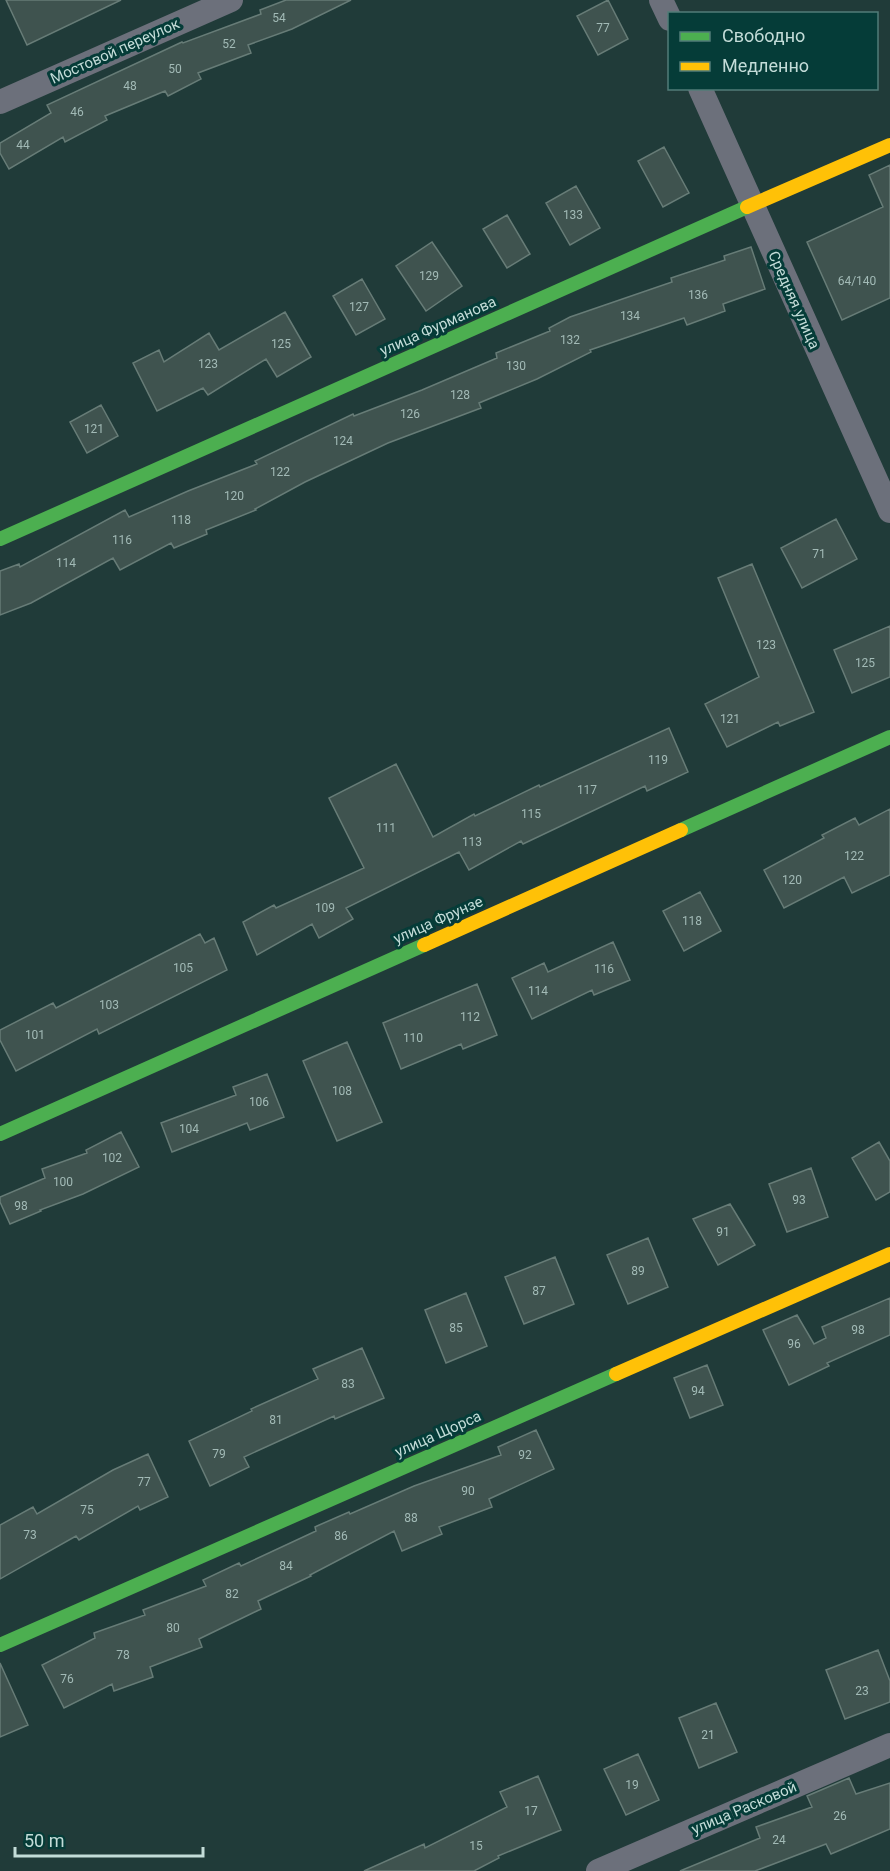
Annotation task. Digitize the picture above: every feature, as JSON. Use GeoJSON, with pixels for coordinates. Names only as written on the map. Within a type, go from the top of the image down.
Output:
{"type":"FeatureCollection","features":[{"type":"Feature","properties":{"kind":"street","name":"Мостовой переулок"},"geometry":{"type":"LineString","coordinates":[[0,102],[231,0]]}},
{"type":"Feature","properties":{"kind":"street"},"geometry":{"type":"LineString","coordinates":[[661,0],[668,17]]}},
{"type":"Feature","properties":{"kind":"street","name":"Средняя улица"},"geometry":{"type":"LineString","coordinates":[[701,90],[890,511]]}},
{"type":"Feature","properties":{"kind":"street","name":"улица Фурманова"},"geometry":{"type":"LineString","coordinates":[[0,539],[890,145]]}},
{"type":"Feature","properties":{"kind":"street","name":"улица Фрунзе"},"geometry":{"type":"LineString","coordinates":[[0,1134],[890,737]]}},
{"type":"Feature","properties":{"kind":"street","name":"улица Щорса"},"geometry":{"type":"LineString","coordinates":[[0,1645],[890,1254]]}},
{"type":"Feature","properties":{"kind":"street","name":"улица Расковой"},"geometry":{"type":"LineString","coordinates":[[598,1871],[890,1745]]}},
{"type":"Feature","properties":{"kind":"building"},"geometry":{"type":"Polygon","coordinates":[[[6,0],[121,0],[27,45],[6,0]]]}},
{"type":"Feature","properties":{"kind":"building"},"geometry":{"type":"Polygon","coordinates":[[[286,0],[351,0],[292,29],[248,45],[251,53],[198,73],[201,79],[168,96],[165,91],[105,116],[107,120],[65,142],[63,137],[9,169],[0,153],[0,143],[51,113],[47,105],[182,42],[261,14],[260,10],[286,0]]]}},
{"type":"Feature","properties":{"kind":"building"},"geometry":{"type":"Polygon","coordinates":[[[608,0],[628,39],[598,55],[577,16],[608,0]]]}},
{"type":"Feature","properties":{"kind":"building"},"geometry":{"type":"Polygon","coordinates":[[[664,147],[689,193],[663,207],[638,161],[664,147]]]}},
{"type":"Feature","properties":{"kind":"building"},"geometry":{"type":"Polygon","coordinates":[[[890,165],[890,298],[842,320],[807,242],[883,207],[869,175],[890,165]]]}},
{"type":"Feature","properties":{"kind":"building"},"geometry":{"type":"Polygon","coordinates":[[[576,186],[600,228],[570,245],[546,203],[576,186]]]}},
{"type":"Feature","properties":{"kind":"building"},"geometry":{"type":"Polygon","coordinates":[[[507,215],[530,254],[507,268],[483,229],[507,215]]]}},
{"type":"Feature","properties":{"kind":"building"},"geometry":{"type":"Polygon","coordinates":[[[432,242],[462,286],[426,311],[396,266],[432,242]]]}},
{"type":"Feature","properties":{"kind":"building"},"geometry":{"type":"Polygon","coordinates":[[[751,247],[765,289],[723,304],[725,311],[687,325],[684,318],[590,350],[591,352],[537,379],[479,403],[481,408],[388,443],[305,482],[256,510],[206,530],[207,534],[174,548],[171,543],[120,570],[113,558],[31,603],[0,615],[0,571],[19,564],[20,567],[125,510],[129,517],[257,464],[255,461],[353,414],[354,416],[422,390],[497,358],[496,353],[550,331],[549,328],[570,317],[672,282],[671,278],[725,260],[724,256],[751,247]]]}},
{"type":"Feature","properties":{"kind":"building"},"geometry":{"type":"Polygon","coordinates":[[[362,279],[385,319],[356,335],[333,296],[362,279]]]}},
{"type":"Feature","properties":{"kind":"building"},"geometry":{"type":"Polygon","coordinates":[[[285,312],[311,357],[277,377],[266,359],[208,395],[203,388],[157,411],[133,363],[159,350],[164,362],[209,333],[219,350],[285,312]]]}},
{"type":"Feature","properties":{"kind":"building"},"geometry":{"type":"Polygon","coordinates":[[[101,405],[118,436],[87,453],[70,422],[101,405]]]}},
{"type":"Feature","properties":{"kind":"building"},"geometry":{"type":"Polygon","coordinates":[[[836,519],[857,559],[802,588],[781,548],[836,519]]]}},
{"type":"Feature","properties":{"kind":"building"},"geometry":{"type":"Polygon","coordinates":[[[752,564],[814,712],[780,726],[778,722],[727,747],[705,704],[759,677],[718,578],[752,564]]]}},
{"type":"Feature","properties":{"kind":"building"},"geometry":{"type":"Polygon","coordinates":[[[890,626],[890,677],[852,693],[834,650],[890,626]]]}},
{"type":"Feature","properties":{"kind":"building"},"geometry":{"type":"Polygon","coordinates":[[[669,728],[688,772],[647,791],[645,786],[523,844],[521,841],[469,870],[459,852],[346,908],[353,919],[319,938],[312,924],[257,955],[243,922],[274,905],[276,908],[364,868],[329,798],[396,764],[433,837],[474,814],[475,816],[669,728]]]}},
{"type":"Feature","properties":{"kind":"building"},"geometry":{"type":"Polygon","coordinates":[[[890,809],[890,875],[852,893],[844,877],[784,908],[764,870],[824,838],[822,835],[855,818],[859,825],[890,809]]]}},
{"type":"Feature","properties":{"kind":"building"},"geometry":{"type":"Polygon","coordinates":[[[700,892],[721,931],[684,951],[663,911],[700,892]]]}},
{"type":"Feature","properties":{"kind":"building"},"geometry":{"type":"Polygon","coordinates":[[[200,934],[205,943],[214,938],[227,970],[99,1034],[97,1029],[16,1071],[0,1040],[0,1030],[53,1003],[56,1008],[200,934]]]}},
{"type":"Feature","properties":{"kind":"building"},"geometry":{"type":"Polygon","coordinates":[[[613,942],[630,980],[594,995],[592,990],[532,1019],[512,978],[544,963],[548,972],[613,942]]]}},
{"type":"Feature","properties":{"kind":"building"},"geometry":{"type":"Polygon","coordinates":[[[477,984],[497,1035],[463,1049],[461,1044],[401,1069],[383,1023],[477,984]]]}},
{"type":"Feature","properties":{"kind":"building"},"geometry":{"type":"Polygon","coordinates":[[[347,1042],[382,1122],[337,1141],[303,1061],[347,1042]]]}},
{"type":"Feature","properties":{"kind":"building"},"geometry":{"type":"Polygon","coordinates":[[[267,1074],[284,1117],[250,1130],[247,1123],[172,1152],[161,1123],[236,1095],[233,1087],[267,1074]]]}},
{"type":"Feature","properties":{"kind":"building"},"geometry":{"type":"Polygon","coordinates":[[[121,1132],[139,1167],[83,1194],[10,1224],[0,1197],[45,1178],[42,1169],[87,1153],[86,1150],[121,1132]]]}},
{"type":"Feature","properties":{"kind":"building"},"geometry":{"type":"Polygon","coordinates":[[[879,1142],[890,1161],[890,1192],[876,1200],[852,1158],[879,1142]]]}},
{"type":"Feature","properties":{"kind":"building"},"geometry":{"type":"Polygon","coordinates":[[[811,1168],[828,1217],[787,1232],[769,1184],[811,1168]]]}},
{"type":"Feature","properties":{"kind":"building"},"geometry":{"type":"Polygon","coordinates":[[[730,1204],[755,1245],[718,1265],[693,1219],[730,1204]]]}},
{"type":"Feature","properties":{"kind":"building"},"geometry":{"type":"Polygon","coordinates":[[[648,1238],[668,1287],[628,1304],[607,1255],[648,1238]]]}},
{"type":"Feature","properties":{"kind":"building"},"geometry":{"type":"Polygon","coordinates":[[[555,1257],[574,1304],[524,1324],[505,1277],[555,1257]]]}},
{"type":"Feature","properties":{"kind":"building"},"geometry":{"type":"Polygon","coordinates":[[[466,1293],[487,1346],[446,1363],[425,1310],[466,1293]]]}},
{"type":"Feature","properties":{"kind":"building"},"geometry":{"type":"Polygon","coordinates":[[[890,1298],[890,1335],[827,1363],[829,1366],[789,1385],[763,1330],[797,1315],[814,1344],[826,1338],[822,1327],[890,1298]]]}},
{"type":"Feature","properties":{"kind":"building"},"geometry":{"type":"Polygon","coordinates":[[[362,1348],[384,1398],[335,1419],[334,1416],[244,1457],[249,1467],[210,1486],[189,1441],[252,1411],[251,1409],[318,1379],[313,1369],[362,1348]]]}},
{"type":"Feature","properties":{"kind":"building"},"geometry":{"type":"Polygon","coordinates":[[[707,1365],[723,1405],[690,1418],[674,1378],[707,1365]]]}},
{"type":"Feature","properties":{"kind":"building"},"geometry":{"type":"Polygon","coordinates":[[[536,1430],[554,1469],[489,1499],[492,1507],[439,1527],[442,1534],[402,1551],[394,1531],[311,1576],[258,1601],[261,1609],[199,1639],[202,1647],[150,1667],[153,1677],[114,1691],[112,1684],[64,1708],[42,1665],[95,1638],[94,1633],[145,1615],[143,1610],[206,1586],[203,1580],[239,1563],[241,1566],[316,1531],[315,1527],[349,1512],[350,1514],[414,1486],[501,1455],[498,1447],[536,1430]]]}},
{"type":"Feature","properties":{"kind":"building"},"geometry":{"type":"Polygon","coordinates":[[[148,1454],[168,1497],[140,1510],[138,1506],[79,1540],[76,1536],[0,1579],[0,1525],[33,1507],[37,1514],[113,1470],[148,1454]]]}},
{"type":"Feature","properties":{"kind":"building"},"geometry":{"type":"Polygon","coordinates":[[[878,1650],[890,1681],[890,1702],[845,1719],[826,1670],[878,1650]]]}},
{"type":"Feature","properties":{"kind":"building"},"geometry":{"type":"Polygon","coordinates":[[[0,1663],[28,1725],[0,1737],[0,1663]]]}},
{"type":"Feature","properties":{"kind":"building"},"geometry":{"type":"Polygon","coordinates":[[[716,1703],[737,1752],[699,1768],[679,1718],[716,1703]]]}},
{"type":"Feature","properties":{"kind":"building"},"geometry":{"type":"Polygon","coordinates":[[[638,1754],[659,1800],[626,1815],[604,1769],[638,1754]]]}},
{"type":"Feature","properties":{"kind":"building"},"geometry":{"type":"Polygon","coordinates":[[[538,1776],[561,1830],[498,1856],[499,1858],[474,1871],[364,1871],[424,1844],[425,1848],[507,1807],[500,1792],[538,1776]]]}},
{"type":"Feature","properties":{"kind":"building"},"geometry":{"type":"Polygon","coordinates":[[[849,1778],[856,1794],[890,1783],[890,1829],[831,1854],[826,1844],[755,1871],[680,1871],[760,1838],[756,1827],[812,1807],[807,1796],[849,1778]]]}},
{"type":"Feature","properties":{"kind":"traffic: fast"},"geometry":{"type":"LineString","coordinates":[[0,539],[747,207]]}},
{"type":"Feature","properties":{"kind":"traffic: fast"},"geometry":{"type":"LineString","coordinates":[[681,830],[890,737]]}},
{"type":"Feature","properties":{"kind":"traffic: fast"},"geometry":{"type":"LineString","coordinates":[[0,1134],[424,945]]}},
{"type":"Feature","properties":{"kind":"traffic: fast"},"geometry":{"type":"LineString","coordinates":[[0,1645],[616,1374]]}},
{"type":"Feature","properties":{"kind":"traffic: slow"},"geometry":{"type":"LineString","coordinates":[[747,207],[890,145]]}},
{"type":"Feature","properties":{"kind":"traffic: slow"},"geometry":{"type":"LineString","coordinates":[[424,945],[681,830]]}},
{"type":"Feature","properties":{"kind":"traffic: slow"},"geometry":{"type":"LineString","coordinates":[[616,1374],[890,1254]]}}]}
